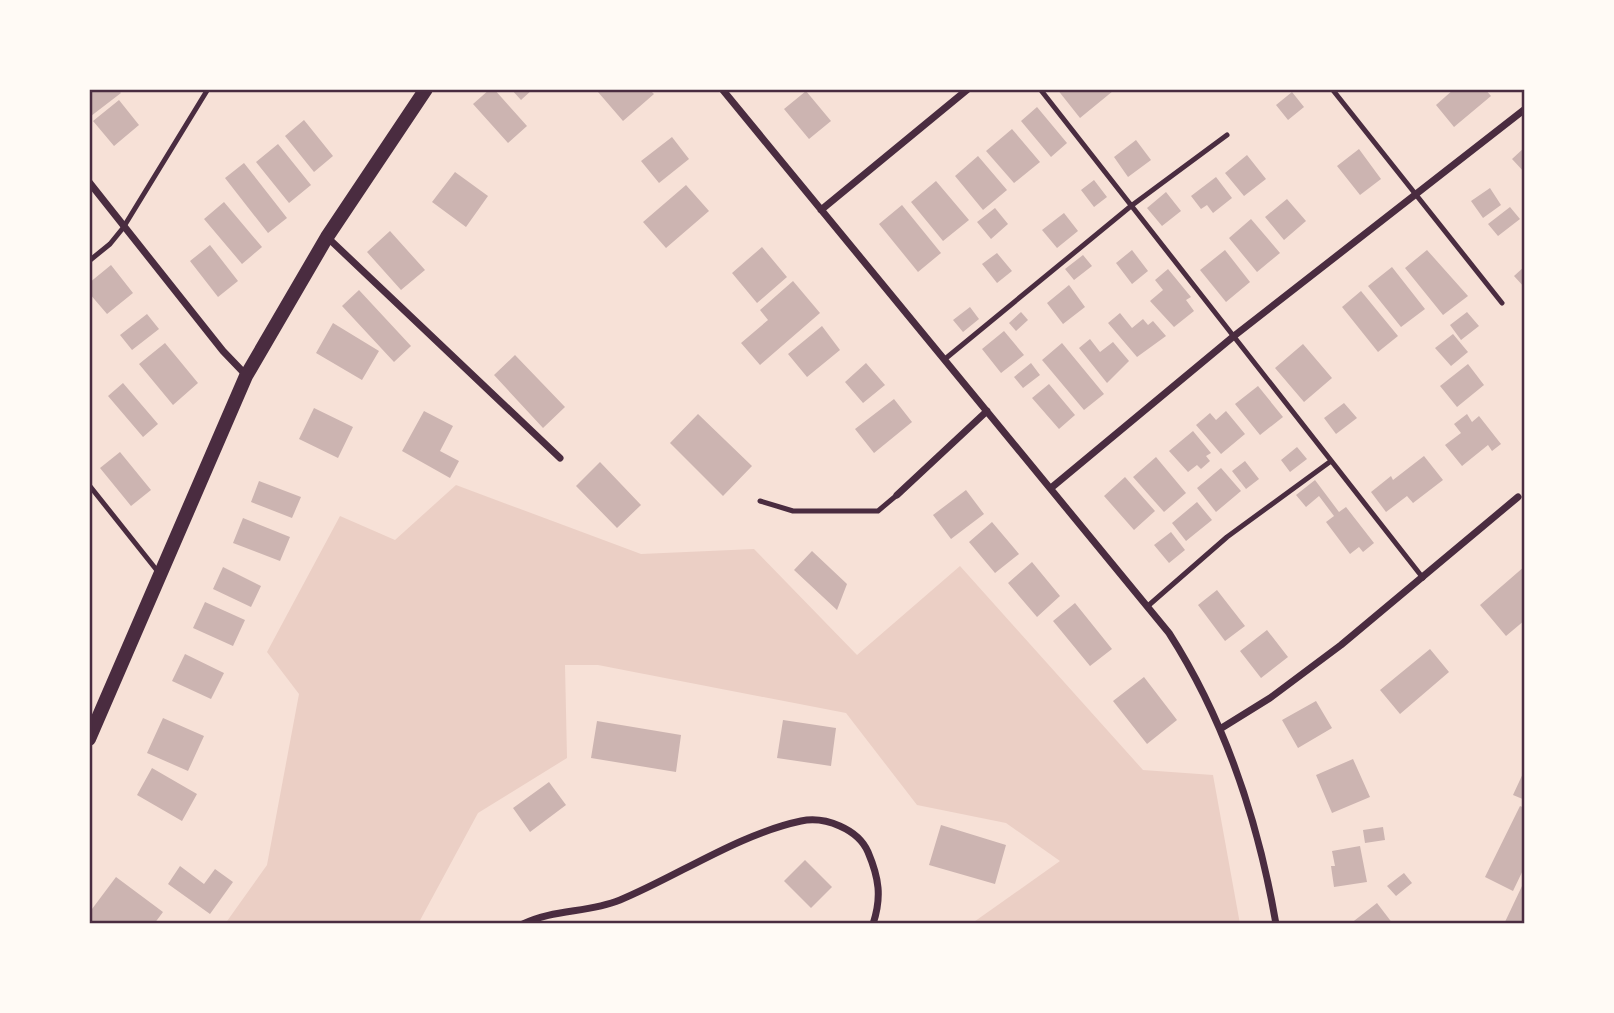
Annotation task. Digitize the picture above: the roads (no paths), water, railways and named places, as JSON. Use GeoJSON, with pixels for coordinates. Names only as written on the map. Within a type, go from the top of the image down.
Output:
{"type":"FeatureCollection","features":[{"type":"Feature","properties":{"kind":"main road"},"geometry":{"type":"LineString","coordinates":[[89,739],[246,376],[327,237],[426,89]]}},
{"type":"Feature","properties":{"kind":"street"},"geometry":{"type":"LineString","coordinates":[[722,89],[1149,605],[1195,673],[1247,801],[1267,873],[1276,924]]}},
{"type":"Feature","properties":{"kind":"street"},"geometry":{"type":"LineString","coordinates":[[821,209],[968,89]]}},
{"type":"Feature","properties":{"kind":"street"},"geometry":{"type":"LineString","coordinates":[[1051,488],[1234,336],[1525,109]]}},
{"type":"Feature","properties":{"kind":"street"},"geometry":{"type":"LineString","coordinates":[[89,182],[123,228],[246,376]]}},
{"type":"Feature","properties":{"kind":"street"},"geometry":{"type":"LineString","coordinates":[[327,237],[560,458]]}},
{"type":"Feature","properties":{"kind":"street"},"geometry":{"type":"LineString","coordinates":[[897,495],[987,411]]}},
{"type":"Feature","properties":{"kind":"street"},"geometry":{"type":"LineString","coordinates":[[1220,729],[1270,698],[1423,578],[1518,497]]}},
{"type":"Feature","properties":{"kind":"street"},"geometry":{"type":"LineString","coordinates":[[523,924],[543,915],[618,901],[772,829],[803,821],[838,825],[864,844],[879,884],[879,905],[873,924]]}},
{"type":"Feature","properties":{"kind":"lane"},"geometry":{"type":"LineString","coordinates":[[89,261],[110,244],[123,228],[208,89]]}},
{"type":"Feature","properties":{"kind":"lane"},"geometry":{"type":"LineString","coordinates":[[1040,89],[1423,578]]}},
{"type":"Feature","properties":{"kind":"lane"},"geometry":{"type":"LineString","coordinates":[[1332,89],[1502,303]]}},
{"type":"Feature","properties":{"kind":"lane"},"geometry":{"type":"LineString","coordinates":[[945,359],[1131,206],[1227,135]]}},
{"type":"Feature","properties":{"kind":"lane"},"geometry":{"type":"LineString","coordinates":[[1149,605],[1227,537],[1331,461]]}},
{"type":"Feature","properties":{"kind":"lane"},"geometry":{"type":"LineString","coordinates":[[89,485],[159,573]]}},
{"type":"Feature","properties":{"kind":"lane"},"geometry":{"type":"LineString","coordinates":[[760,501],[793,511],[878,511],[897,495]]}}]}
